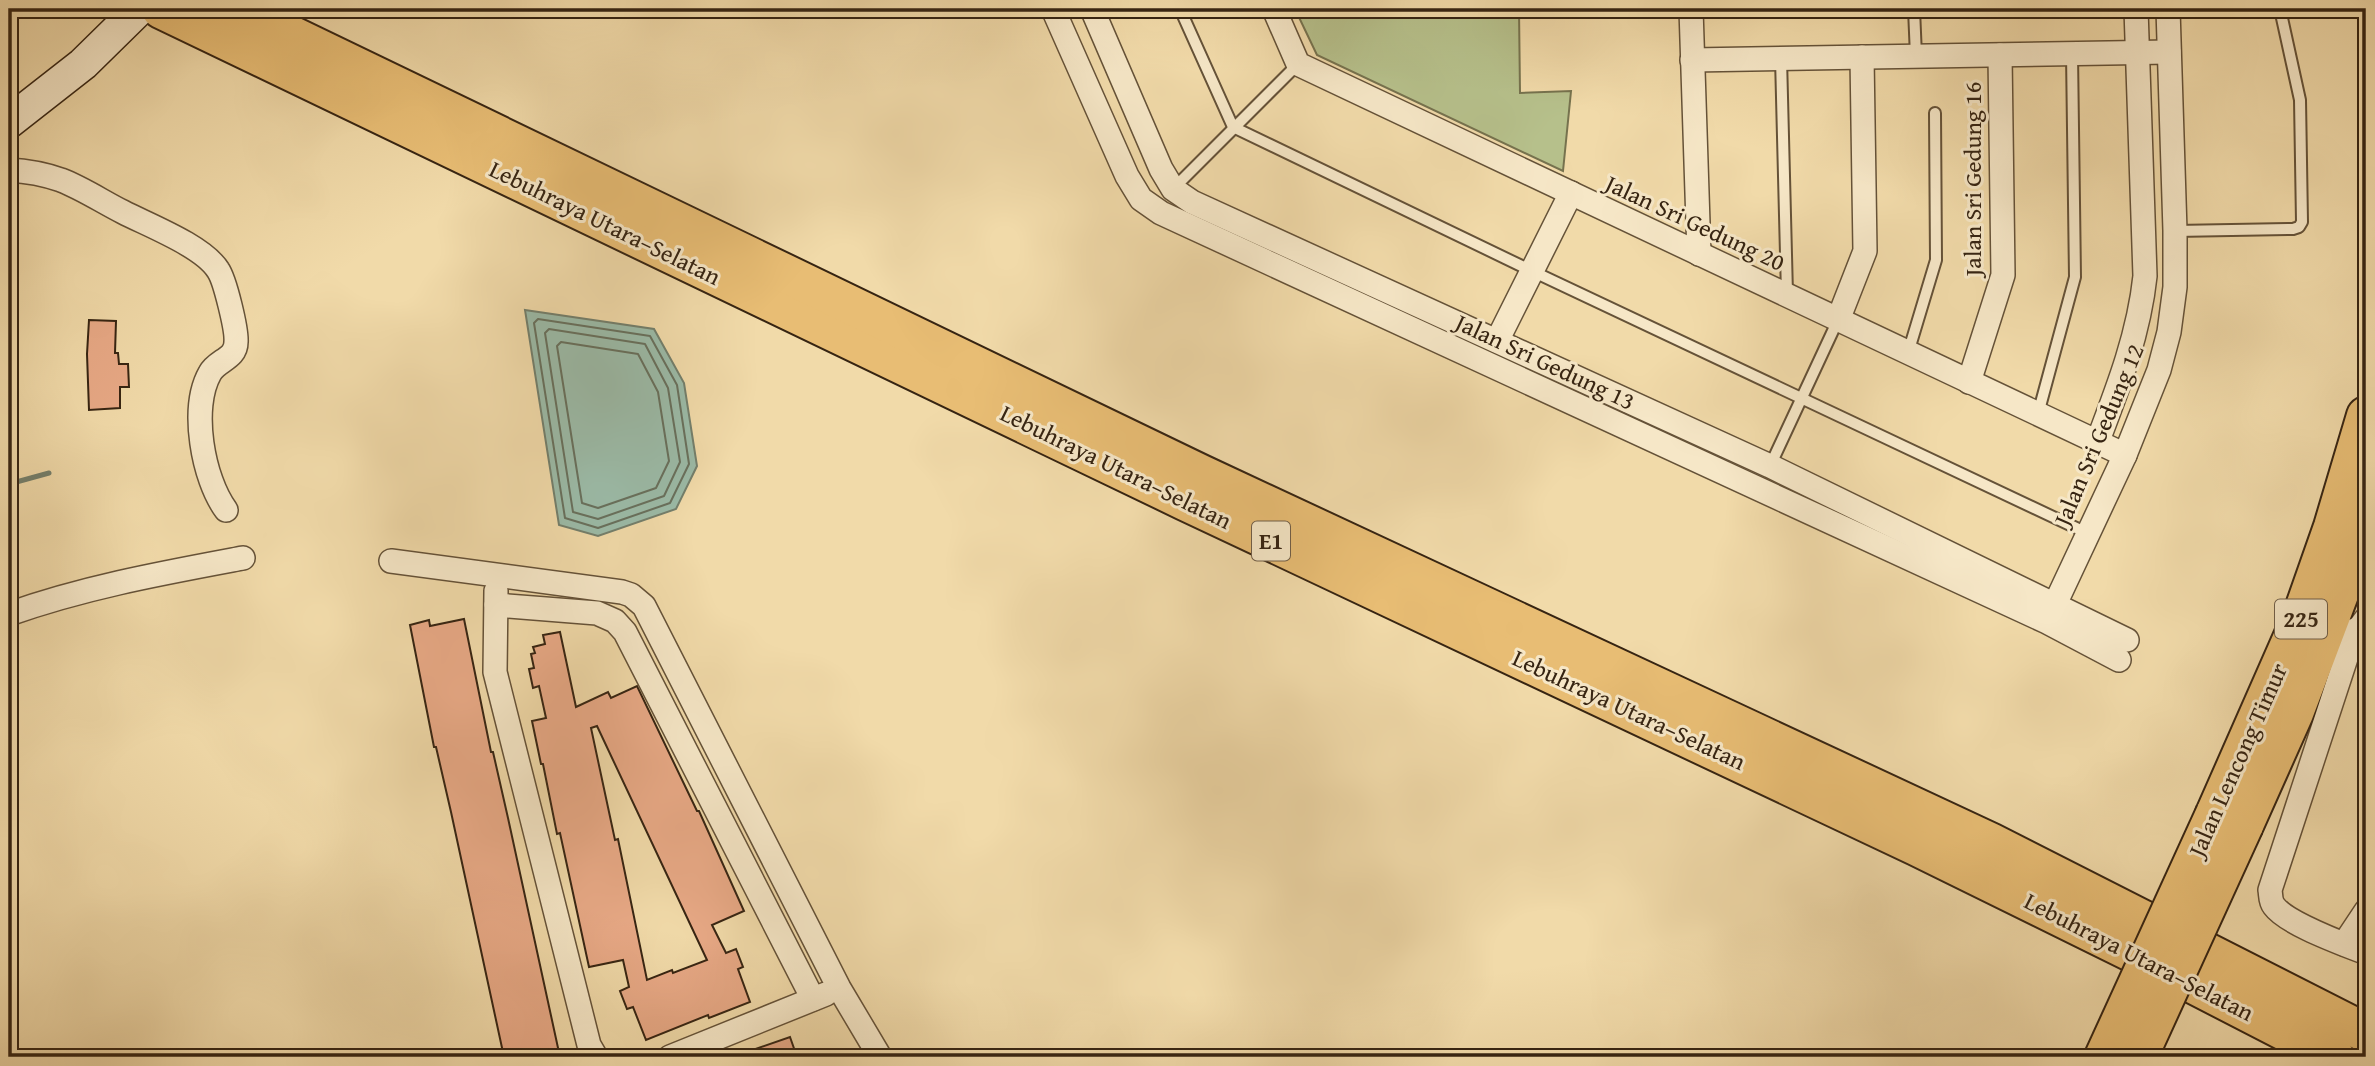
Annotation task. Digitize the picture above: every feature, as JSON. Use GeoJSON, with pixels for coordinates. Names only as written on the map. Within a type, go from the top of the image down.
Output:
{"type":"FeatureCollection","features":[{"type":"Feature","properties":{"kind":"highway","name":"Lebuhraya Utara–Selatan"},"geometry":{"type":"LineString","coordinates":[[161,9],[1173,495],[1916,846],[2335,1057]]}},
{"type":"Feature","properties":{"kind":"highway","name":"Lebuhraya Utara–Selatan"},"geometry":{"type":"LineString","coordinates":[[237,9],[1201,474],[1990,842],[2366,1033]]}},
{"type":"Feature","properties":{"kind":"highway","name":"Jalan Lencong Timur"},"geometry":{"type":"LineString","coordinates":[[2138,1057],[2229,820],[2300,621],[2333,527],[2366,416]]}},
{"type":"Feature","properties":{"kind":"highway","name":"Jalan Lencong Timur"},"geometry":{"type":"LineString","coordinates":[[2104,1057],[2229,820],[2349,624],[2366,523]]}},
{"type":"Feature","properties":{"kind":"main road"},"geometry":{"type":"LineString","coordinates":[[9,122],[83,64],[139,9]]}},
{"type":"Feature","properties":{"kind":"street","name":"Jalan Sri Gedung 13"},"geometry":{"type":"LineString","coordinates":[[1053,9],[1127,176],[1141,199],[1161,213],[2051,613]]}},
{"type":"Feature","properties":{"kind":"street"},"geometry":{"type":"LineString","coordinates":[[1091,9],[1161,169],[1173,189]]}},
{"type":"Feature","properties":{"kind":"street"},"geometry":{"type":"LineString","coordinates":[[1274,9],[1298,64]]}},
{"type":"Feature","properties":{"kind":"street"},"geometry":{"type":"LineString","coordinates":[[1691,9],[1699,254]]}},
{"type":"Feature","properties":{"kind":"street","name":"Jalan Sri Gedung 12"},"geometry":{"type":"LineString","coordinates":[[2097,443],[2124,372],[2142,309],[2145,276],[2136,9]]}},
{"type":"Feature","properties":{"kind":"street","name":"Jalan Sri Gedung 12"},"geometry":{"type":"LineString","coordinates":[[2051,613],[2124,455],[2159,370],[2169,331],[2175,287],[2175,231],[2168,9]]}},
{"type":"Feature","properties":{"kind":"street"},"geometry":{"type":"LineString","coordinates":[[1692,60],[2169,52]]}},
{"type":"Feature","properties":{"kind":"street","name":"Jalan Sri Gedung 16"},"geometry":{"type":"LineString","coordinates":[[1969,382],[2003,275],[2000,55]]}},
{"type":"Feature","properties":{"kind":"street"},"geometry":{"type":"LineString","coordinates":[[1838,320],[1865,251],[1862,57]]}},
{"type":"Feature","properties":{"kind":"street","name":"Jalan Sri Gedung 20"},"geometry":{"type":"LineString","coordinates":[[1298,64],[2124,455]]}},
{"type":"Feature","properties":{"kind":"street"},"geometry":{"type":"LineString","coordinates":[[9,170],[41,174],[64,181],[178,239],[207,257],[218,269],[223,280],[237,344],[231,356],[215,365],[206,381],[199,407],[202,442],[215,491],[226,510]]}},
{"type":"Feature","properties":{"kind":"street","name":"Jalan Sri Gedung 13"},"geometry":{"type":"LineString","coordinates":[[1173,189],[1192,202],[1770,466],[2123,650]]}},
{"type":"Feature","properties":{"kind":"street"},"geometry":{"type":"LineString","coordinates":[[1497,341],[1571,193]]}},
{"type":"Feature","properties":{"kind":"street"},"geometry":{"type":"LineString","coordinates":[[9,614],[47,600],[115,582],[243,558]]}},
{"type":"Feature","properties":{"kind":"street"},"geometry":{"type":"LineString","coordinates":[[391,561],[622,592],[631,595],[644,606],[839,988],[880,1057]]}},
{"type":"Feature","properties":{"kind":"street"},"geometry":{"type":"LineString","coordinates":[[497,574],[495,673],[589,1045],[596,1057]]}},
{"type":"Feature","properties":{"kind":"street"},"geometry":{"type":"LineString","coordinates":[[496,605],[597,613],[615,621],[625,632],[813,999]]}},
{"type":"Feature","properties":{"kind":"street"},"geometry":{"type":"LineString","coordinates":[[2349,624],[2349,649],[2270,890],[2274,906],[2301,925],[2366,953]]}},
{"type":"Feature","properties":{"kind":"street"},"geometry":{"type":"LineString","coordinates":[[2344,944],[2366,911]]}},
{"type":"Feature","properties":{"kind":"street"},"geometry":{"type":"LineString","coordinates":[[670,1057],[839,988]]}},
{"type":"Feature","properties":{"kind":"lane"},"geometry":{"type":"LineString","coordinates":[[1180,9],[1233,127],[2087,533]]}},
{"type":"Feature","properties":{"kind":"lane"},"geometry":{"type":"LineString","coordinates":[[1914,9],[1916,56]]}},
{"type":"Feature","properties":{"kind":"lane"},"geometry":{"type":"LineString","coordinates":[[2175,231],[2293,229],[2299,227],[2302,222],[2300,100],[2280,9]]}},
{"type":"Feature","properties":{"kind":"lane"},"geometry":{"type":"LineString","coordinates":[[2038,414],[2075,277],[2072,54]]}},
{"type":"Feature","properties":{"kind":"lane"},"geometry":{"type":"LineString","coordinates":[[1782,58],[1787,295]]}},
{"type":"Feature","properties":{"kind":"lane"},"geometry":{"type":"LineString","coordinates":[[1173,189],[1298,64]]}},
{"type":"Feature","properties":{"kind":"lane"},"geometry":{"type":"LineString","coordinates":[[1908,353],[1936,260],[1935,113]]}},
{"type":"Feature","properties":{"kind":"lane"},"geometry":{"type":"LineString","coordinates":[[1770,466],[1838,320]]}},
{"type":"Feature","properties":{"kind":"green space"},"geometry":{"type":"Polygon","coordinates":[[[1295,9],[1519,9],[1520,93],[1571,91],[1563,171],[1317,55],[1295,9]]]}},
{"type":"Feature","properties":{"kind":"water"},"geometry":{"type":"Polygon","coordinates":[[[525,310],[654,329],[684,383],[697,466],[676,509],[598,536],[559,525],[525,310]]]}},
{"type":"Feature","properties":{"kind":"building"},"geometry":{"type":"Polygon","coordinates":[[[89,320],[116,321],[115,353],[118,353],[119,364],[128,364],[129,387],[120,387],[120,408],[89,410],[89,320]]]}},
{"type":"Feature","properties":{"kind":"building"},"geometry":{"type":"Polygon","coordinates":[[[464,619],[491,752],[560,1057],[504,1057],[451,812],[434,747],[410,625],[429,620],[430,626],[464,619]]]}},
{"type":"Feature","properties":{"kind":"building"},"geometry":{"type":"Polygon","coordinates":[[[560,632],[576,707],[608,692],[611,698],[637,686],[699,811],[744,911],[712,925],[726,953],[736,949],[743,967],[738,969],[750,1002],[709,1018],[708,1015],[646,1040],[633,1007],[627,1009],[620,991],[629,987],[623,960],[589,967],[532,721],[546,718],[539,686],[533,688],[529,669],[534,668],[531,654],[535,653],[533,647],[545,644],[543,635],[560,632]],[[597,726],[591,728],[615,840],[618,839],[647,980],[707,960],[597,726]]]}},
{"type":"Feature","properties":{"kind":"building"},"geometry":{"type":"Polygon","coordinates":[[[790,1037],[797,1057],[738,1057],[738,1055],[790,1037]]]}},
{"type":"Feature","properties":{"kind":"waterway"},"geometry":{"type":"LineString","coordinates":[[9,484],[49,473]]}}]}
